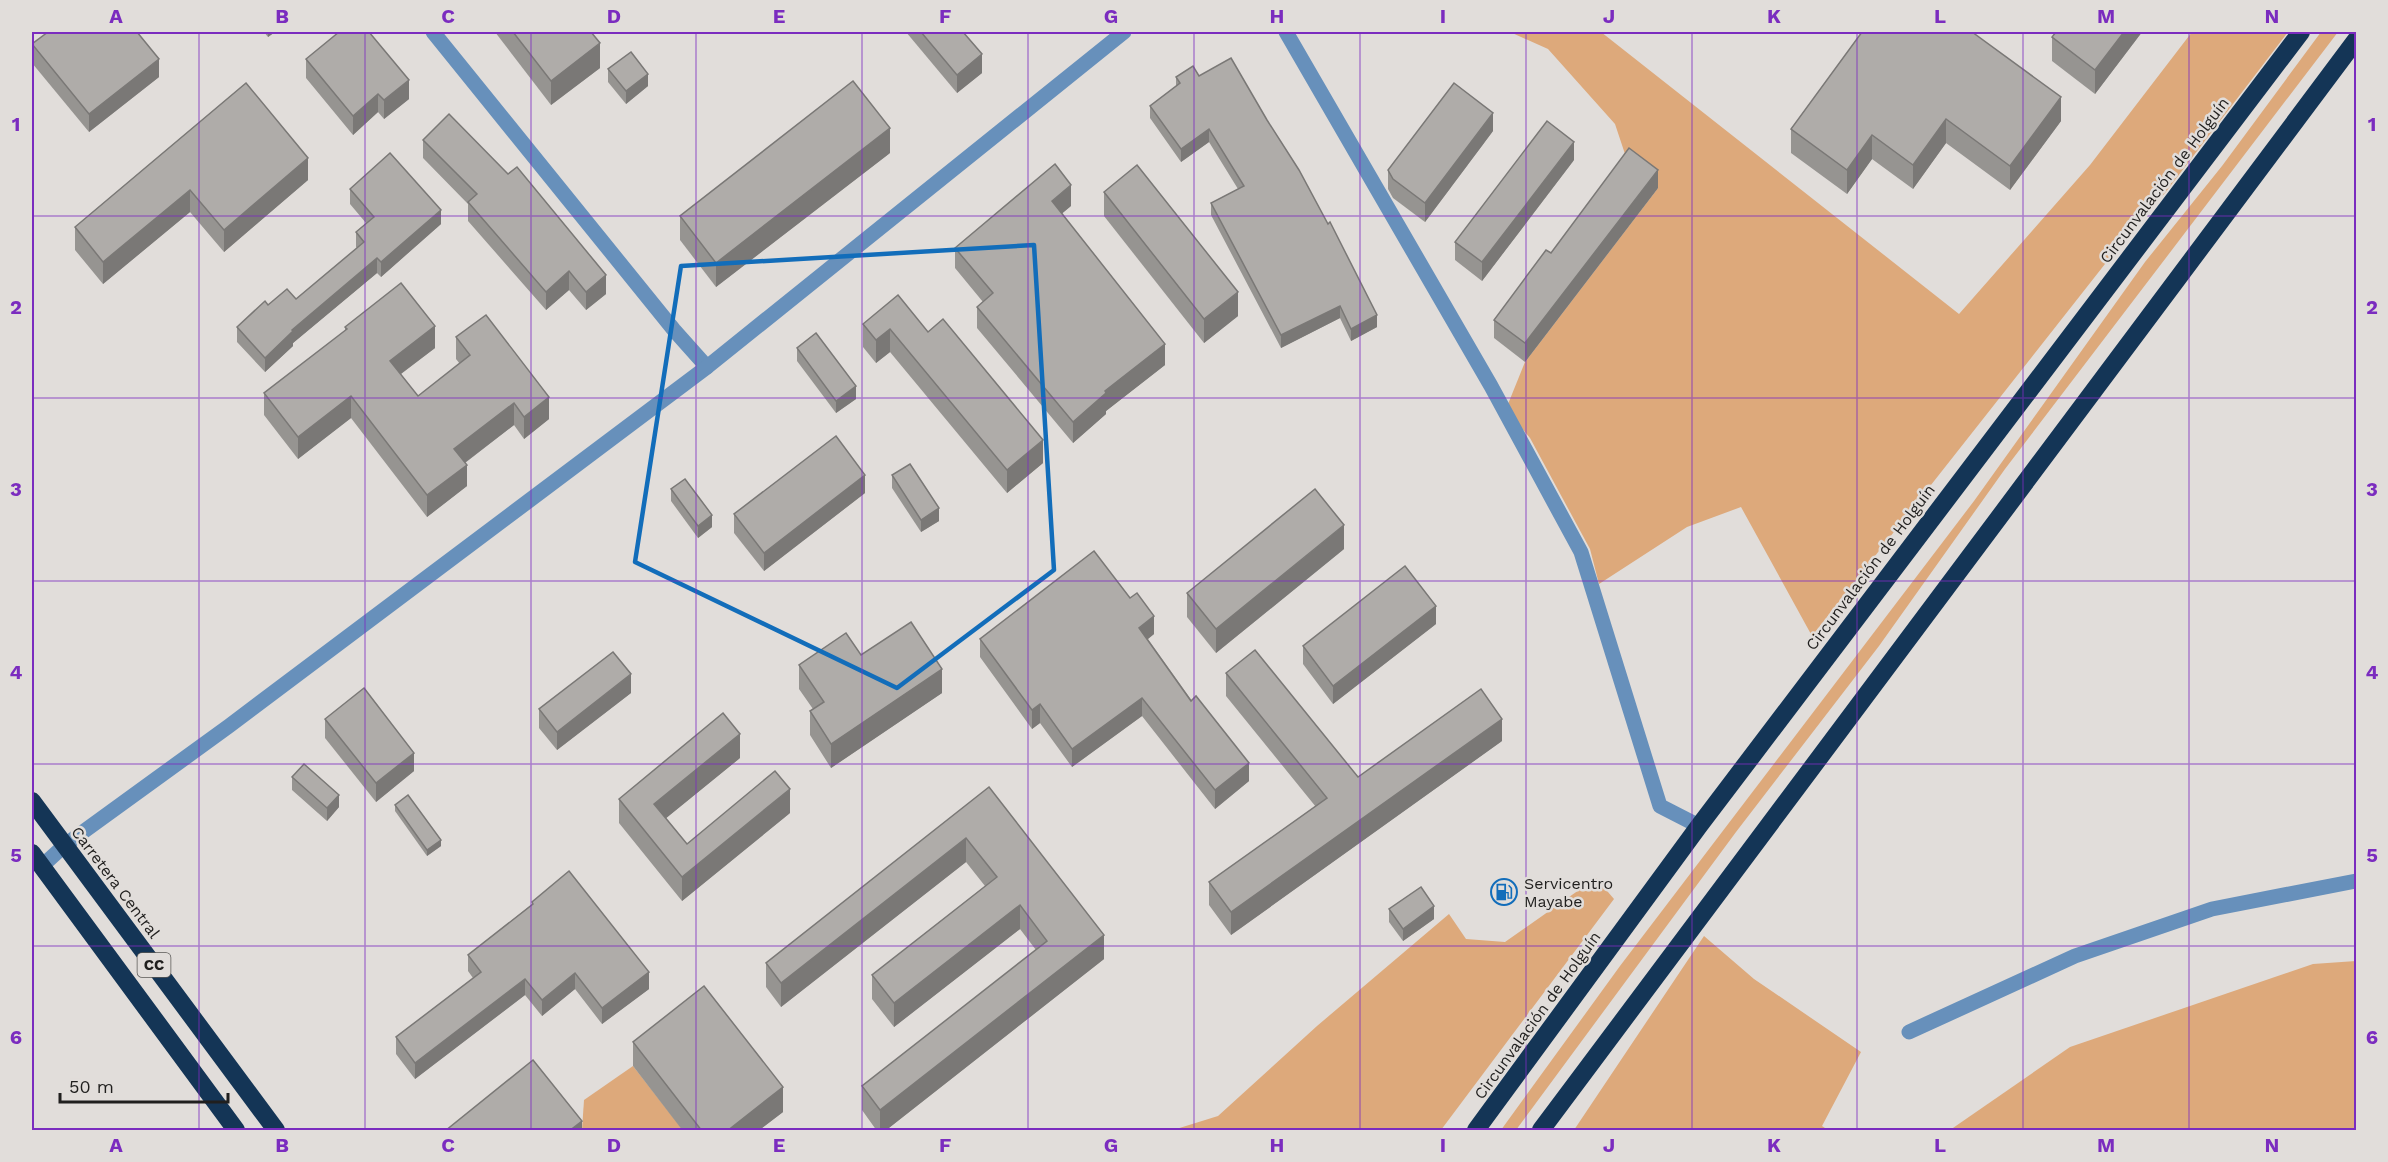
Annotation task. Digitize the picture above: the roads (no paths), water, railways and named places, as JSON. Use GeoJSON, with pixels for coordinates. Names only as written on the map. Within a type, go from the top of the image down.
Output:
{"type":"FeatureCollection","features":[{"type":"Feature","properties":{"kind":"highway","name":"Circunvalación de Holguín"},"geometry":{"type":"LineString","coordinates":[[1476,1131],[1699,826],[2301,32]]}},
{"type":"Feature","properties":{"kind":"highway"},"geometry":{"type":"LineString","coordinates":[[1541,1131],[2356,40]]}},
{"type":"Feature","properties":{"kind":"highway","name":"Carretera Central"},"geometry":{"type":"LineString","coordinates":[[32,801],[276,1131]]}},
{"type":"Feature","properties":{"kind":"highway","name":"CC"},"geometry":{"type":"LineString","coordinates":[[34,857],[236,1131]]}},
{"type":"Feature","properties":{"kind":"street"},"geometry":{"type":"LineString","coordinates":[[434,32],[674,330],[707,367]]}},
{"type":"Feature","properties":{"kind":"street"},"geometry":{"type":"LineString","coordinates":[[34,857],[66,845],[229,726],[707,367],[1124,32]]}},
{"type":"Feature","properties":{"kind":"street"},"geometry":{"type":"LineString","coordinates":[[1286,32],[1491,386],[1581,552],[1660,806],[1699,826]]}},
{"type":"Feature","properties":{"kind":"street"},"geometry":{"type":"LineString","coordinates":[[1909,1032],[2075,956],[2212,909],[2356,881]]}},
{"type":"Feature","properties":{"kind":"place","name":"Servicentro Mayabe"},"geometry":{"type":"Point","coordinates":[1504,892]}}]}
